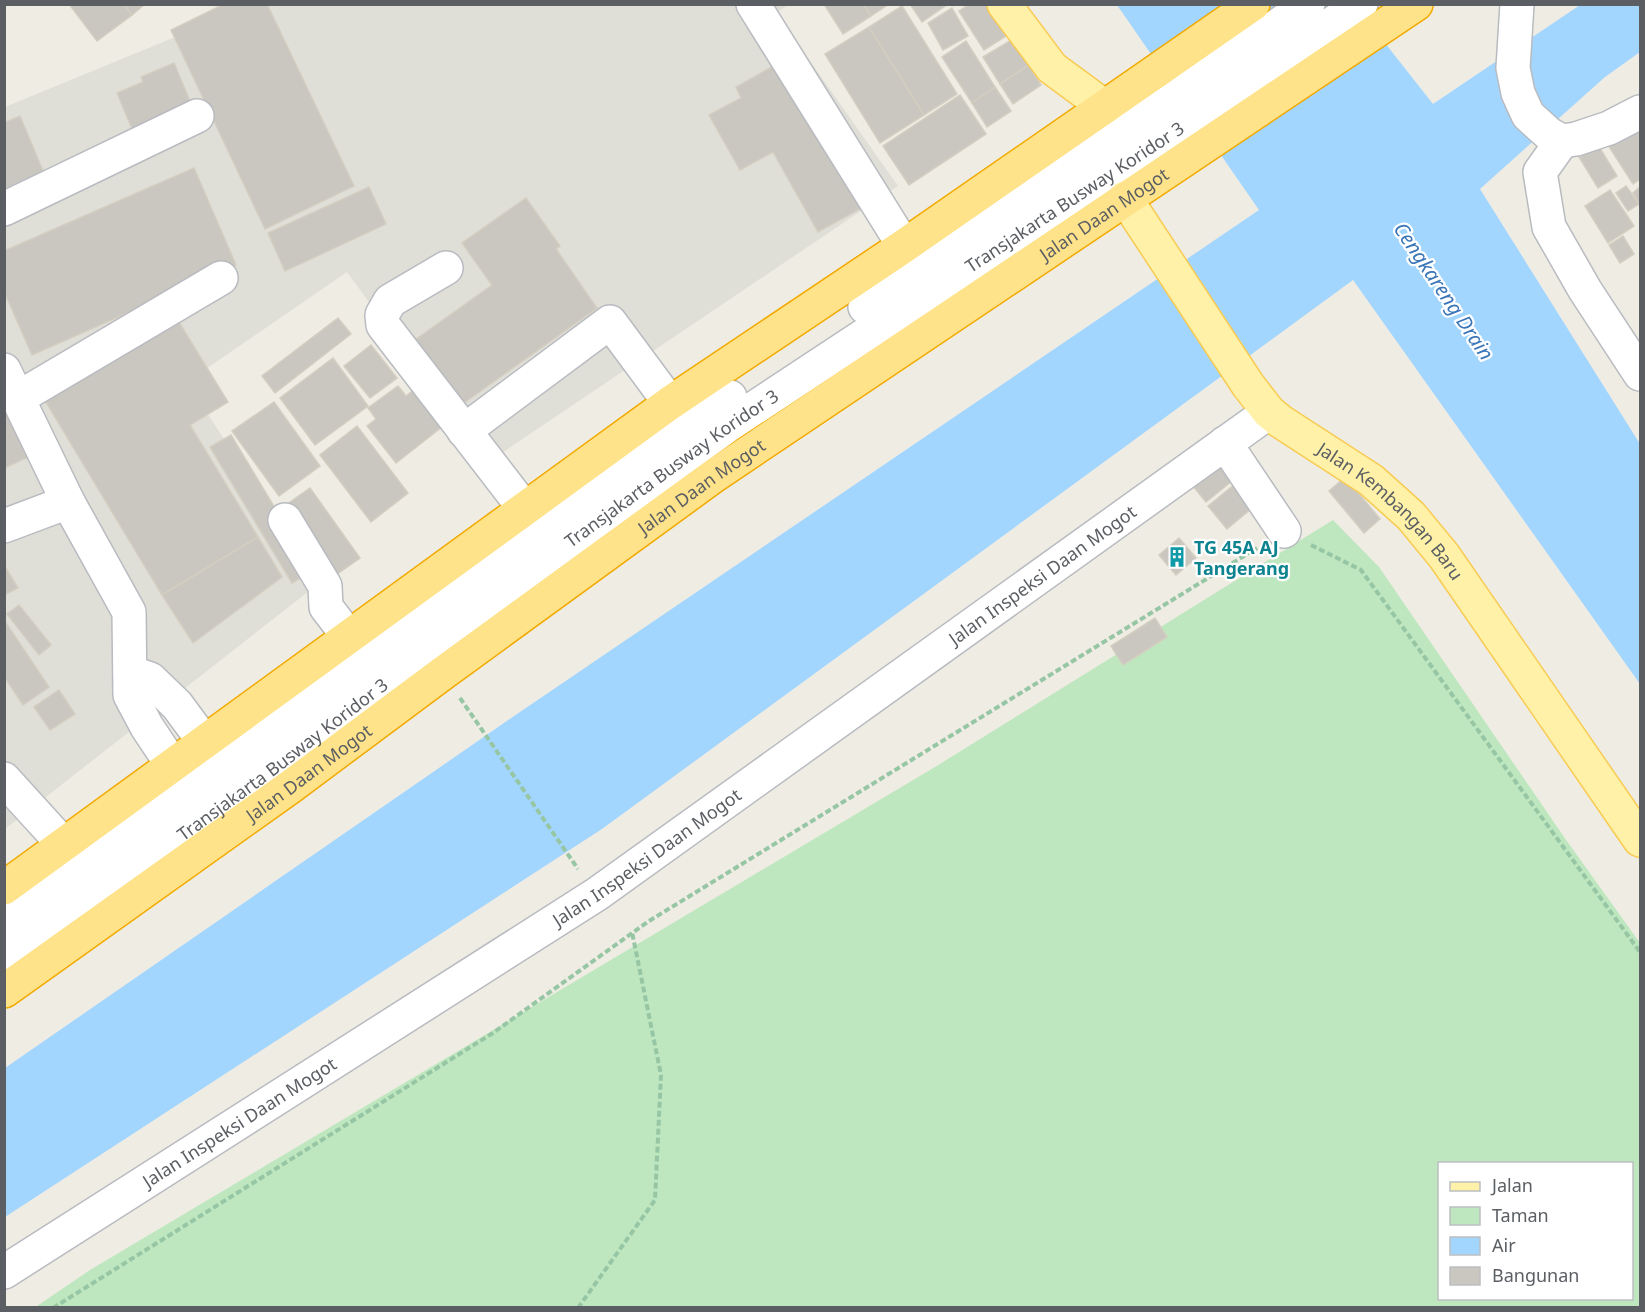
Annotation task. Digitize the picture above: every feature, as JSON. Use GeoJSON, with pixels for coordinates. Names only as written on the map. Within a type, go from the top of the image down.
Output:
{"type":"FeatureCollection","features":[{"type":"Feature","properties":{"kind":"highway"},"geometry":{"type":"LineString","coordinates":[[4,888],[670,403],[904,246],[1253,4]]}},
{"type":"Feature","properties":{"kind":"highway","name":"Jalan Daan Mogot"},"geometry":{"type":"LineString","coordinates":[[4,991],[280,794],[442,672],[715,475],[1162,174],[1371,16],[1416,4]]}},
{"type":"Feature","properties":{"kind":"main road"},"geometry":{"type":"LineString","coordinates":[[1004,4],[1052,68],[1069,131]]}},
{"type":"Feature","properties":{"kind":"main road"},"geometry":{"type":"LineString","coordinates":[[1052,68],[1108,105]]}},
{"type":"Feature","properties":{"kind":"main road","name":"Jalan Kembangan Baru"},"geometry":{"type":"LineString","coordinates":[[1125,198],[1248,385],[1269,412],[1371,480],[1411,516],[1444,556],[1641,840]]}},
{"type":"Feature","properties":{"kind":"street"},"geometry":{"type":"LineString","coordinates":[[753,4],[904,246]]}},
{"type":"Feature","properties":{"kind":"street","name":"Transjakarta Busway Koridor 3"},"geometry":{"type":"LineString","coordinates":[[4,963],[265,774],[565,544],[730,424],[1179,112],[1308,4]]}},
{"type":"Feature","properties":{"kind":"street"},"geometry":{"type":"LineString","coordinates":[[1517,4],[1517,38],[1513,68],[1518,93],[1528,115],[1556,138],[1576,139],[1609,128],[1641,112]]}},
{"type":"Feature","properties":{"kind":"street","name":"Transjakarta Busway Koridor 3"},"geometry":{"type":"LineString","coordinates":[[4,926],[634,462],[1179,112],[1371,16]]}},
{"type":"Feature","properties":{"kind":"street"},"geometry":{"type":"LineString","coordinates":[[4,209],[197,116]]}},
{"type":"Feature","properties":{"kind":"street"},"geometry":{"type":"LineString","coordinates":[[1556,138],[1540,172],[1549,227],[1585,290],[1641,374]]}},
{"type":"Feature","properties":{"kind":"street"},"geometry":{"type":"LineString","coordinates":[[446,268],[390,301],[382,315],[383,325],[524,508]]}},
{"type":"Feature","properties":{"kind":"street"},"geometry":{"type":"LineString","coordinates":[[173,766],[147,727],[130,695],[129,612],[68,502],[11,384],[221,278]]}},
{"type":"Feature","properties":{"kind":"street"},"geometry":{"type":"LineString","coordinates":[[464,431],[610,322],[670,403]]}},
{"type":"Feature","properties":{"kind":"street","name":"Jalan Inspeksi Daan Mogot"},"geometry":{"type":"LineString","coordinates":[[4,1272],[597,894],[1269,412]]}},
{"type":"Feature","properties":{"kind":"street"},"geometry":{"type":"LineString","coordinates":[[1226,444],[1284,531]]}},
{"type":"Feature","properties":{"kind":"street"},"geometry":{"type":"LineString","coordinates":[[4,526],[68,502]]}},
{"type":"Feature","properties":{"kind":"street"},"geometry":{"type":"LineString","coordinates":[[285,520],[325,586],[326,607],[359,630]]}},
{"type":"Feature","properties":{"kind":"street"},"geometry":{"type":"LineString","coordinates":[[130,672],[150,679],[177,705],[205,743]]}},
{"type":"Feature","properties":{"kind":"street"},"geometry":{"type":"LineString","coordinates":[[4,779],[64,845]]}},
{"type":"Feature","properties":{"kind":"path"},"geometry":{"type":"LineString","coordinates":[[53,1308],[493,1033],[632,932],[1284,531],[1361,570],[1641,952]]}},
{"type":"Feature","properties":{"kind":"path"},"geometry":{"type":"LineString","coordinates":[[468,709],[582,875]]}},
{"type":"Feature","properties":{"kind":"path"},"geometry":{"type":"LineString","coordinates":[[578,1308],[655,1200],[661,1075],[632,932]]}},
{"type":"Feature","properties":{"kind":"shaded area"},"geometry":{"type":"Polygon","coordinates":[[[253,5],[788,5],[776,13],[898,186],[487,463],[347,272],[187,382],[318,584],[5,829],[5,107],[253,5]]]}},
{"type":"Feature","properties":{"kind":"green space"},"geometry":{"type":"Polygon","coordinates":[[[1333,520],[1379,567],[1564,837],[1640,943],[1640,1307],[34,1308],[90,1270],[935,767],[1333,520]]]}},
{"type":"Feature","properties":{"kind":"water","name":"Cengkareng Drain"},"geometry":{"type":"Polygon","coordinates":[[[1117,5],[1355,5],[1433,104],[1580,5],[1640,5],[1640,52],[1605,77],[1480,189],[1640,444],[1640,684],[1353,280],[602,829],[5,1217],[5,1068],[517,714],[1259,210],[1117,5]]]}},
{"type":"Feature","properties":{"kind":"building"},"geometry":{"type":"Polygon","coordinates":[[[69,4],[124,4],[132,15],[97,41],[69,4]]]}},
{"type":"Feature","properties":{"kind":"building"},"geometry":{"type":"Polygon","coordinates":[[[124,4],[145,4],[132,15],[124,4]]]}},
{"type":"Feature","properties":{"kind":"building"},"geometry":{"type":"Polygon","coordinates":[[[224,4],[267,4],[354,186],[265,229],[171,30],[224,4]]]}},
{"type":"Feature","properties":{"kind":"building"},"geometry":{"type":"Polygon","coordinates":[[[824,4],[863,4],[871,16],[843,34],[824,4]]]}},
{"type":"Feature","properties":{"kind":"building"},"geometry":{"type":"Polygon","coordinates":[[[863,4],[889,4],[871,16],[863,4]]]}},
{"type":"Feature","properties":{"kind":"building"},"geometry":{"type":"Polygon","coordinates":[[[910,4],[948,4],[922,22],[910,4]]]}},
{"type":"Feature","properties":{"kind":"building"},"geometry":{"type":"Polygon","coordinates":[[[970,4],[986,4],[1006,36],[984,50],[959,11],[970,4]]]}},
{"type":"Feature","properties":{"kind":"building"},"geometry":{"type":"Polygon","coordinates":[[[902,6],[957,94],[924,115],[869,27],[902,6]]]}},
{"type":"Feature","properties":{"kind":"building"},"geometry":{"type":"Polygon","coordinates":[[[952,8],[968,36],[943,50],[928,23],[952,8]]]}},
{"type":"Feature","properties":{"kind":"building"},"geometry":{"type":"Polygon","coordinates":[[[869,27],[924,115],[880,143],[825,54],[869,27]]]}},
{"type":"Feature","properties":{"kind":"building"},"geometry":{"type":"Polygon","coordinates":[[[1013,39],[1029,65],[1000,84],[983,57],[1013,39]]]}},
{"type":"Feature","properties":{"kind":"building"},"geometry":{"type":"Polygon","coordinates":[[[966,41],[995,87],[972,103],[942,57],[966,41]]]}},
{"type":"Feature","properties":{"kind":"building"},"geometry":{"type":"Polygon","coordinates":[[[786,59],[867,205],[818,232],[773,152],[740,170],[709,115],[741,98],[736,87],[786,59]]]}},
{"type":"Feature","properties":{"kind":"building"},"geometry":{"type":"Polygon","coordinates":[[[174,63],[192,106],[135,136],[117,93],[143,82],[141,77],[174,63]]]}},
{"type":"Feature","properties":{"kind":"building"},"geometry":{"type":"Polygon","coordinates":[[[1029,65],[1041,85],[1013,104],[1000,84],[1029,65]]]}},
{"type":"Feature","properties":{"kind":"building"},"geometry":{"type":"Polygon","coordinates":[[[995,87],[1011,111],[987,127],[972,103],[995,87]]]}},
{"type":"Feature","properties":{"kind":"building"},"geometry":{"type":"Polygon","coordinates":[[[960,95],[986,134],[909,185],[883,146],[960,95]]]}},
{"type":"Feature","properties":{"kind":"building"},"geometry":{"type":"Polygon","coordinates":[[[20,116],[46,178],[4,196],[4,123],[20,116]]]}},
{"type":"Feature","properties":{"kind":"building"},"geometry":{"type":"Polygon","coordinates":[[[1633,124],[1640,136],[1640,179],[1633,184],[1606,142],[1633,124]]]}},
{"type":"Feature","properties":{"kind":"building"},"geometry":{"type":"Polygon","coordinates":[[[1598,145],[1617,176],[1598,188],[1579,157],[1598,145]]]}},
{"type":"Feature","properties":{"kind":"building"},"geometry":{"type":"Polygon","coordinates":[[[194,168],[236,265],[32,355],[4,291],[4,251],[194,168]]]}},
{"type":"Feature","properties":{"kind":"building"},"geometry":{"type":"Polygon","coordinates":[[[1626,186],[1639,204],[1628,211],[1616,193],[1626,186]]]}},
{"type":"Feature","properties":{"kind":"building"},"geometry":{"type":"Polygon","coordinates":[[[369,187],[386,224],[285,271],[268,233],[369,187]]]}},
{"type":"Feature","properties":{"kind":"building"},"geometry":{"type":"Polygon","coordinates":[[[1640,187],[1640,205],[1633,193],[1640,187]]]}},
{"type":"Feature","properties":{"kind":"building"},"geometry":{"type":"Polygon","coordinates":[[[1610,190],[1634,226],[1608,243],[1585,206],[1610,190]]]}},
{"type":"Feature","properties":{"kind":"building"},"geometry":{"type":"Polygon","coordinates":[[[526,198],[560,246],[556,249],[597,308],[454,410],[408,345],[492,285],[462,243],[526,198]]]}},
{"type":"Feature","properties":{"kind":"building"},"geometry":{"type":"Polygon","coordinates":[[[1623,236],[1634,254],[1620,263],[1609,245],[1623,236]]]}},
{"type":"Feature","properties":{"kind":"building"},"geometry":{"type":"Polygon","coordinates":[[[174,314],[228,402],[190,425],[258,537],[162,595],[41,394],[174,314]]]}},
{"type":"Feature","properties":{"kind":"building"},"geometry":{"type":"Polygon","coordinates":[[[338,318],[351,334],[275,393],[262,376],[338,318]]]}},
{"type":"Feature","properties":{"kind":"building"},"geometry":{"type":"Polygon","coordinates":[[[371,345],[397,378],[370,398],[344,366],[371,345]]]}},
{"type":"Feature","properties":{"kind":"building"},"geometry":{"type":"Polygon","coordinates":[[[333,358],[368,406],[315,445],[280,398],[333,358]]]}},
{"type":"Feature","properties":{"kind":"building"},"geometry":{"type":"Polygon","coordinates":[[[398,386],[406,396],[415,389],[443,426],[396,463],[367,426],[376,419],[368,408],[398,386]]]}},
{"type":"Feature","properties":{"kind":"building"},"geometry":{"type":"Polygon","coordinates":[[[4,388],[35,454],[4,468],[4,388]]]}},
{"type":"Feature","properties":{"kind":"building"},"geometry":{"type":"Polygon","coordinates":[[[274,402],[320,466],[279,496],[232,431],[274,402]]]}},
{"type":"Feature","properties":{"kind":"building"},"geometry":{"type":"Polygon","coordinates":[[[357,426],[408,493],[371,522],[320,455],[357,426]]]}},
{"type":"Feature","properties":{"kind":"building"},"geometry":{"type":"Polygon","coordinates":[[[231,435],[313,571],[292,583],[210,447],[231,435]]]}},
{"type":"Feature","properties":{"kind":"building"},"geometry":{"type":"Polygon","coordinates":[[[1220,456],[1237,477],[1206,502],[1189,481],[1220,456]]]}},
{"type":"Feature","properties":{"kind":"building"},"geometry":{"type":"Polygon","coordinates":[[[1345,477],[1380,519],[1364,533],[1329,491],[1345,477]]]}},
{"type":"Feature","properties":{"kind":"building"},"geometry":{"type":"Polygon","coordinates":[[[1240,480],[1258,503],[1227,529],[1208,506],[1240,480]]]}},
{"type":"Feature","properties":{"kind":"building"},"geometry":{"type":"Polygon","coordinates":[[[310,488],[360,558],[336,575],[286,505],[310,488]]]}},
{"type":"Feature","properties":{"kind":"building"},"geometry":{"type":"Polygon","coordinates":[[[258,537],[282,577],[193,643],[162,595],[258,537]]]}},
{"type":"Feature","properties":{"kind":"building","name":"TG 45A AJ Tangerang"},"geometry":{"type":"Polygon","coordinates":[[[1179,538],[1196,558],[1176,575],[1159,555],[1179,538]]]}},
{"type":"Feature","properties":{"kind":"building"},"geometry":{"type":"Polygon","coordinates":[[[4,565],[18,588],[4,595],[4,565]]]}},
{"type":"Feature","properties":{"kind":"building"},"geometry":{"type":"Polygon","coordinates":[[[19,605],[51,645],[39,655],[7,614],[19,605]]]}},
{"type":"Feature","properties":{"kind":"building"},"geometry":{"type":"Polygon","coordinates":[[[1155,618],[1167,637],[1123,665],[1111,646],[1155,618]]]}},
{"type":"Feature","properties":{"kind":"building"},"geometry":{"type":"Polygon","coordinates":[[[4,620],[49,687],[23,705],[4,676],[4,620]]]}},
{"type":"Feature","properties":{"kind":"building"},"geometry":{"type":"Polygon","coordinates":[[[59,690],[75,714],[50,730],[34,707],[59,690]]]}},
{"type":"Feature","properties":{"kind":"place","name":"TG 45A AJ Tangerang"},"geometry":{"type":"Point","coordinates":[1177,557]}}]}
